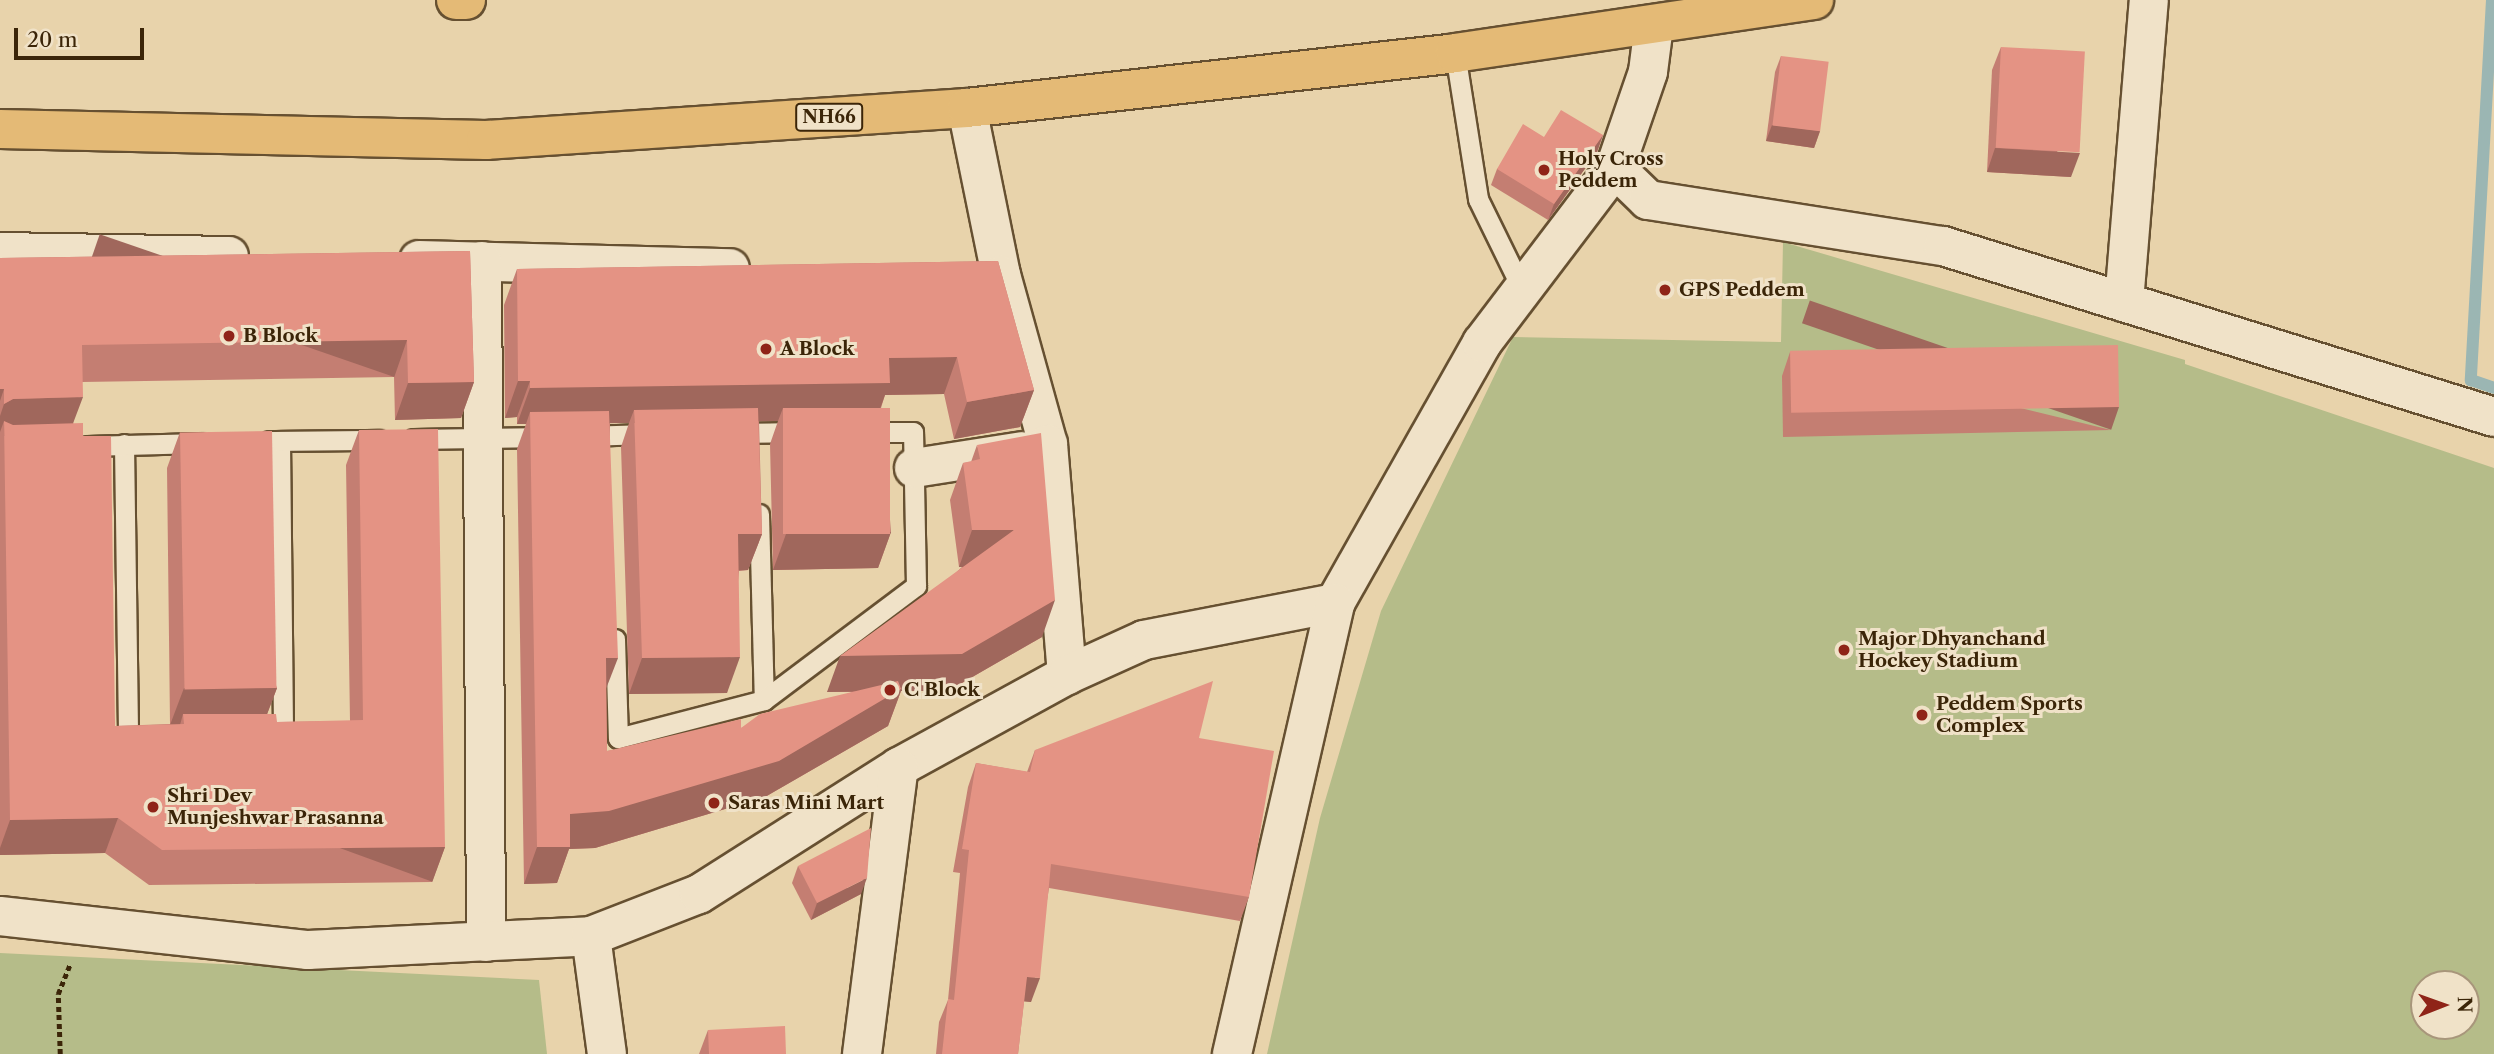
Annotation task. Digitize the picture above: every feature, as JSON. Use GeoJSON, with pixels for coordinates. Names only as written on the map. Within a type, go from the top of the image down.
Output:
{"type":"FeatureCollection","features":[{"type":"Feature","properties":{"kind":"highway"},"geometry":{"type":"LineString","coordinates":[[456,0],[466,0]]}},
{"type":"Feature","properties":{"kind":"highway","name":"NH66"},"geometry":{"type":"LineString","coordinates":[[0,129],[486,140],[967,108],[1455,52],[1652,12],[1697,0]]}},
{"type":"Feature","properties":{"kind":"highway"},"geometry":{"type":"LineString","coordinates":[[1652,12],[1814,0]]}},
{"type":"Feature","properties":{"kind":"street"},"geometry":{"type":"LineString","coordinates":[[2124,302],[2149,0]]}},
{"type":"Feature","properties":{"kind":"street"},"geometry":{"type":"LineString","coordinates":[[1232,1054],[1335,603],[1482,343],[1615,168],[1648,72],[1652,12]]}},
{"type":"Feature","properties":{"kind":"street"},"geometry":{"type":"LineString","coordinates":[[967,108],[1001,275],[1048,444],[1067,675]]}},
{"type":"Feature","properties":{"kind":"street"},"geometry":{"type":"LineString","coordinates":[[1615,168],[1648,200],[1943,246],[2494,417]]}},
{"type":"Feature","properties":{"kind":"street"},"geometry":{"type":"LineString","coordinates":[[0,252],[262,257]]}},
{"type":"Feature","properties":{"kind":"street"},"geometry":{"type":"LineString","coordinates":[[386,259],[769,269]]}},
{"type":"Feature","properties":{"kind":"street"},"geometry":{"type":"LineString","coordinates":[[482,261],[486,942]]}},
{"type":"Feature","properties":{"kind":"street"},"geometry":{"type":"LineString","coordinates":[[960,274],[1001,275]]}},
{"type":"Feature","properties":{"kind":"street"},"geometry":{"type":"LineString","coordinates":[[914,468],[1048,444]]}},
{"type":"Feature","properties":{"kind":"street"},"geometry":{"type":"LineString","coordinates":[[0,916],[308,950],[591,936],[699,894],[899,767],[1067,675],[1144,640],[1335,603]]}},
{"type":"Feature","properties":{"kind":"street"},"geometry":{"type":"LineString","coordinates":[[862,1054],[899,767]]}},
{"type":"Feature","properties":{"kind":"street"},"geometry":{"type":"LineString","coordinates":[[591,936],[607,1054]]}},
{"type":"Feature","properties":{"kind":"lane"},"geometry":{"type":"LineString","coordinates":[[1455,52],[1478,200],[1522,289]]}},
{"type":"Feature","properties":{"kind":"lane"},"geometry":{"type":"LineString","coordinates":[[757,432],[758,459]]}},
{"type":"Feature","properties":{"kind":"lane"},"geometry":{"type":"LineString","coordinates":[[716,433],[822,432]]}},
{"type":"Feature","properties":{"kind":"lane"},"geometry":{"type":"LineString","coordinates":[[614,614],[618,738],[764,700],[916,586],[913,432],[848,432]]}},
{"type":"Feature","properties":{"kind":"lane"},"geometry":{"type":"LineString","coordinates":[[254,442],[485,439],[609,442],[662,434]]}},
{"type":"Feature","properties":{"kind":"lane"},"geometry":{"type":"LineString","coordinates":[[257,737],[283,737],[280,441]]}},
{"type":"Feature","properties":{"kind":"lane"},"geometry":{"type":"LineString","coordinates":[[69,446],[215,443]]}},
{"type":"Feature","properties":{"kind":"lane"},"geometry":{"type":"LineString","coordinates":[[124,444],[128,737],[167,737]]}},
{"type":"Feature","properties":{"kind":"lane"},"geometry":{"type":"LineString","coordinates":[[759,499],[764,700]]}},
{"type":"Feature","properties":{"kind":"path"},"geometry":{"type":"LineString","coordinates":[[60,1054],[58,994],[85,926]]}},
{"type":"Feature","properties":{"kind":"green space","name":"Peddem Sports Complex"},"geometry":{"type":"Polygon","coordinates":[[[1783,242],[2185,360],[2185,364],[2494,468],[2494,1054],[1267,1054],[1320,818],[1381,611],[1513,337],[1781,342],[1783,242]]]}},
{"type":"Feature","properties":{"kind":"green space"},"geometry":{"type":"Polygon","coordinates":[[[0,953],[539,980],[547,1054],[0,1054],[0,953]]]}},
{"type":"Feature","properties":{"kind":"building"},"geometry":{"type":"Polygon","coordinates":[[[2001,47],[2085,51],[2080,152],[1996,148],[2001,47]]]}},
{"type":"Feature","properties":{"kind":"building"},"geometry":{"type":"Polygon","coordinates":[[[1781,56],[1829,62],[1820,131],[1772,125],[1781,56]]]}},
{"type":"Feature","properties":{"kind":"building","name":"Holy Cross Peddem"},"geometry":{"type":"Polygon","coordinates":[[[1561,110],[1603,135],[1554,204],[1497,169],[1523,124],[1544,137],[1561,110]]]}},
{"type":"Feature","properties":{"kind":"building","name":"B Block"},"geometry":{"type":"Polygon","coordinates":[[[470,251],[474,382],[408,383],[407,340],[82,345],[83,397],[13,399],[4,404],[4,389],[0,389],[0,258],[470,251]]]}},
{"type":"Feature","properties":{"kind":"building","name":"A Block"},"geometry":{"type":"Polygon","coordinates":[[[998,261],[1034,390],[967,402],[957,357],[889,358],[890,383],[530,388],[530,381],[518,381],[517,269],[998,261]]]}},
{"type":"Feature","properties":{"kind":"building"},"geometry":{"type":"Polygon","coordinates":[[[2118,345],[2119,407],[1791,413],[1790,351],[2118,345]]]}},
{"type":"Feature","properties":{"kind":"building"},"geometry":{"type":"Polygon","coordinates":[[[758,408],[762,534],[738,534],[740,657],[642,658],[634,410],[758,408]]]}},
{"type":"Feature","properties":{"kind":"building"},"geometry":{"type":"Polygon","coordinates":[[[783,408],[890,408],[890,534],[783,534],[783,408]]]}},
{"type":"Feature","properties":{"kind":"building"},"geometry":{"type":"Polygon","coordinates":[[[609,411],[618,658],[606,658],[607,751],[741,719],[741,728],[760,714],[898,681],[901,689],[779,761],[609,811],[570,814],[570,847],[537,847],[530,412],[609,411]]]}},
{"type":"Feature","properties":{"kind":"building"},"geometry":{"type":"Polygon","coordinates":[[[4,421],[13,425],[83,423],[83,436],[111,436],[115,726],[184,724],[183,714],[276,714],[277,722],[363,720],[359,430],[438,429],[445,847],[162,850],[118,818],[10,820],[4,421]]]}},
{"type":"Feature","properties":{"kind":"building"},"geometry":{"type":"Polygon","coordinates":[[[272,431],[276,688],[184,690],[180,433],[272,431]]]}},
{"type":"Feature","properties":{"kind":"building"},"geometry":{"type":"Polygon","coordinates":[[[1041,433],[1055,600],[962,654],[840,656],[1014,530],[972,530],[963,463],[980,459],[977,445],[1041,433]]]}},
{"type":"Feature","properties":{"kind":"building"},"geometry":{"type":"Polygon","coordinates":[[[1213,681],[1199,738],[1274,751],[1249,897],[1051,864],[1040,978],[1027,977],[1018,1054],[942,1054],[948,999],[954,1000],[969,850],[962,849],[976,763],[1030,772],[1035,750],[1213,681]]]}},
{"type":"Feature","properties":{"kind":"building"},"geometry":{"type":"Polygon","coordinates":[[[871,828],[867,878],[817,903],[798,866],[871,828]]]}},
{"type":"Feature","properties":{"kind":"building"},"geometry":{"type":"Polygon","coordinates":[[[785,1026],[786,1054],[709,1054],[708,1030],[785,1026]]]}},
{"type":"Feature","properties":{"kind":"waterway"},"geometry":{"type":"LineString","coordinates":[[2492,0],[2471,380],[2494,388]]}},
{"type":"Feature","properties":{"kind":"place","name":"Holy Cross Peddem"},"geometry":{"type":"Point","coordinates":[1544,170]}},
{"type":"Feature","properties":{"kind":"place","name":"GPS Peddem"},"geometry":{"type":"Point","coordinates":[1665,290]}},
{"type":"Feature","properties":{"kind":"place","name":"B Block"},"geometry":{"type":"Point","coordinates":[229,336]}},
{"type":"Feature","properties":{"kind":"place","name":"A Block"},"geometry":{"type":"Point","coordinates":[766,349]}},
{"type":"Feature","properties":{"kind":"place","name":"Major Dhyanchand Hockey Stadium"},"geometry":{"type":"Point","coordinates":[1844,650]}},
{"type":"Feature","properties":{"kind":"place","name":"C Block"},"geometry":{"type":"Point","coordinates":[890,690]}},
{"type":"Feature","properties":{"kind":"place","name":"Peddem Sports Complex"},"geometry":{"type":"Point","coordinates":[1922,715]}},
{"type":"Feature","properties":{"kind":"place","name":"Saras Mini Mart"},"geometry":{"type":"Point","coordinates":[714,803]}},
{"type":"Feature","properties":{"kind":"place","name":"Shri Dev Munjeshwar Prasanna"},"geometry":{"type":"Point","coordinates":[153,807]}}]}
